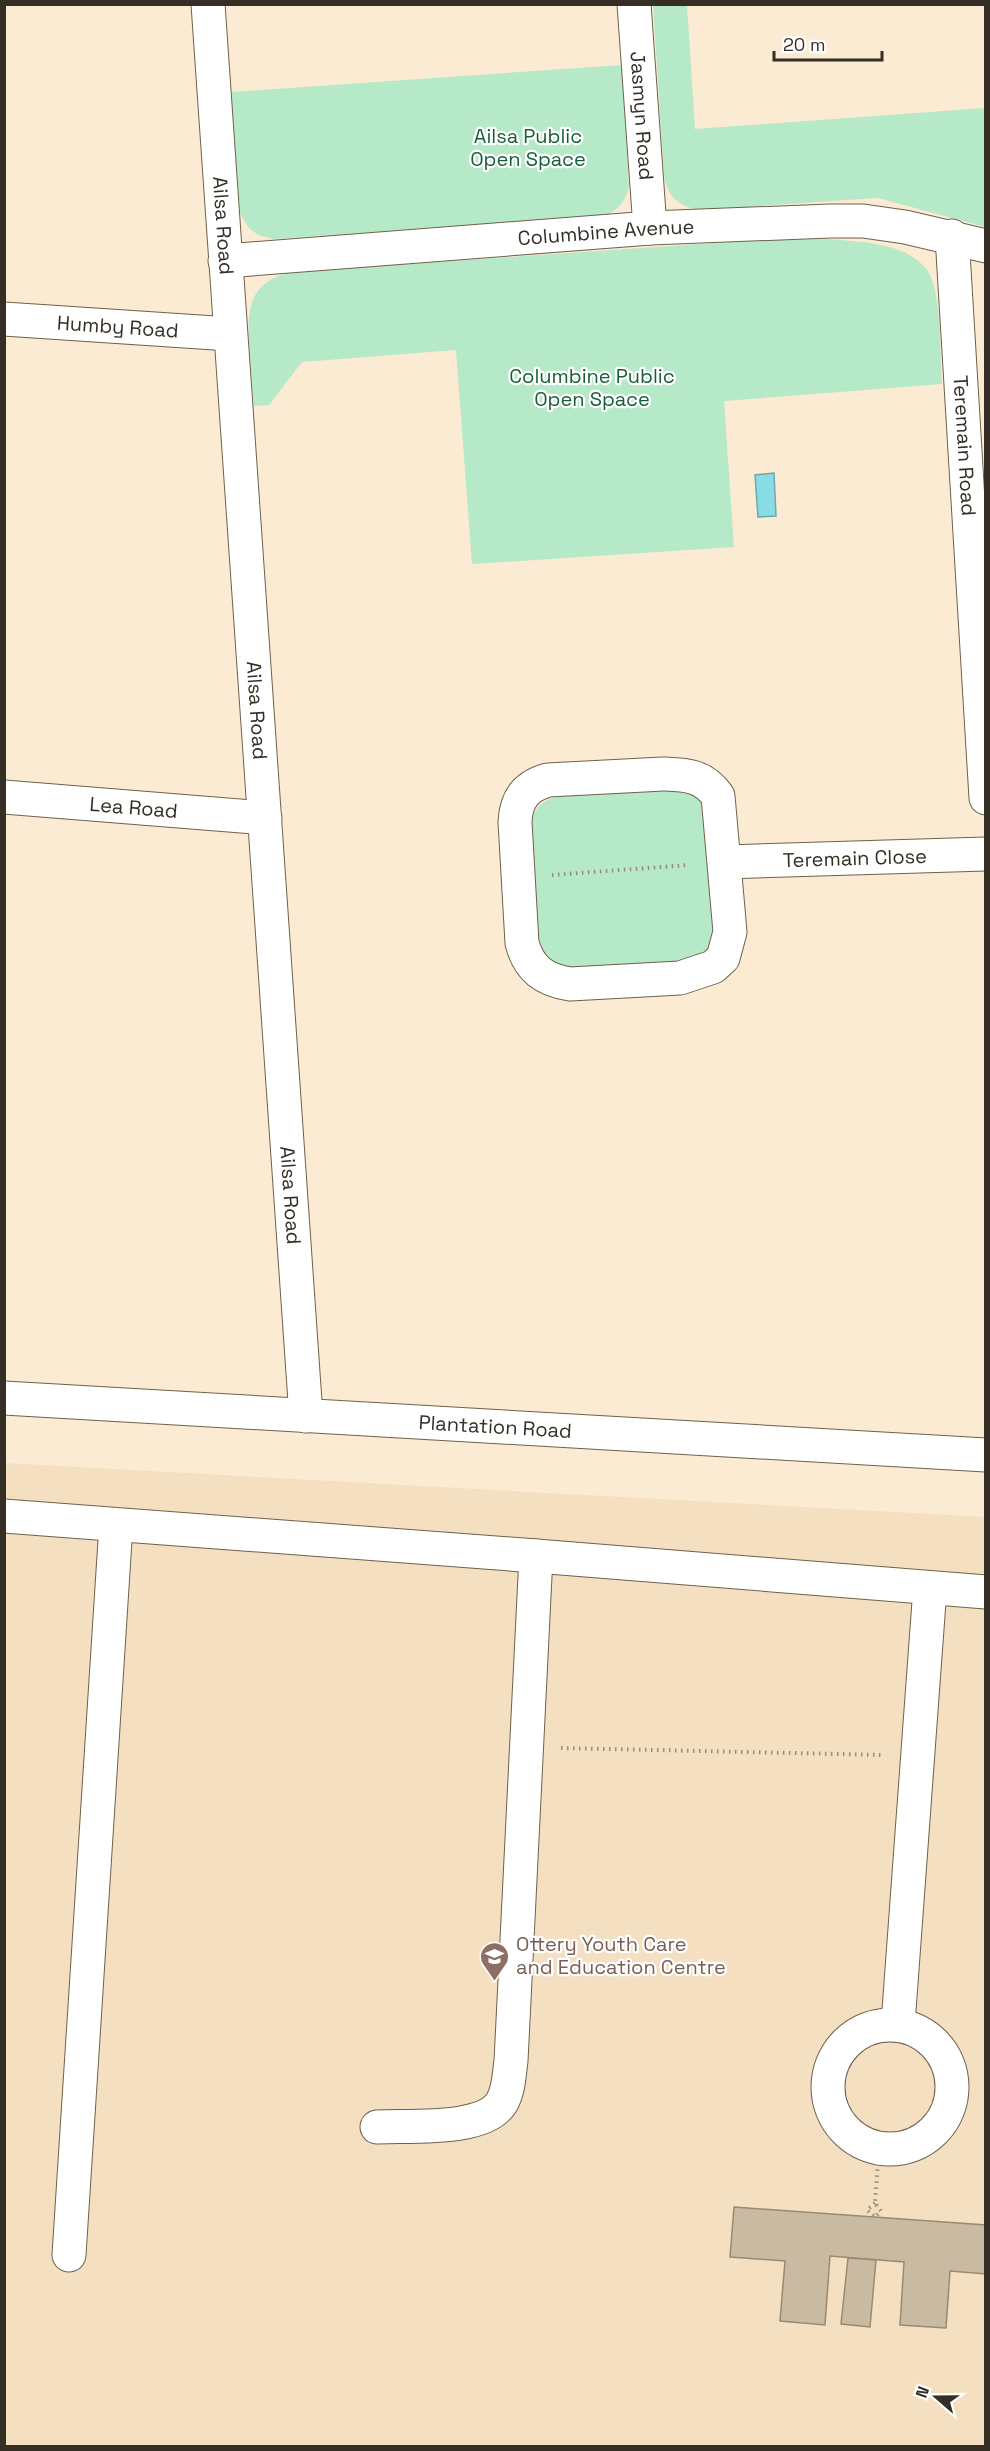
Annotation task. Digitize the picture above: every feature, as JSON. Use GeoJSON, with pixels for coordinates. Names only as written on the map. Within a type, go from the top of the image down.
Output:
{"type":"FeatureCollection","features":[{"type":"Feature","properties":{"kind":"street","name":"Ailsa Road"},"geometry":{"type":"LineString","coordinates":[[208,4],[306,1416]]}},
{"type":"Feature","properties":{"kind":"street","name":"Jasmyn Road"},"geometry":{"type":"LineString","coordinates":[[634,4],[650,228]]}},
{"type":"Feature","properties":{"kind":"street","name":"Columbine Avenue"},"geometry":{"type":"LineString","coordinates":[[225,261],[650,228],[863,221],[951,236],[986,246]]}},
{"type":"Feature","properties":{"kind":"street","name":"Teremain Road"},"geometry":{"type":"LineString","coordinates":[[951,236],[986,798]]}},
{"type":"Feature","properties":{"kind":"street","name":"Humby Road"},"geometry":{"type":"LineString","coordinates":[[4,319],[230,334]]}},
{"type":"Feature","properties":{"kind":"street"},"geometry":{"type":"LineString","coordinates":[[663,774],[690,775],[701,779],[711,786],[718,796],[725,862],[730,932],[723,958],[713,967],[680,978],[570,984],[541,975],[525,956],[522,943],[515,822],[518,805],[533,784],[548,780],[663,774]]}},
{"type":"Feature","properties":{"kind":"street","name":"Lea Road"},"geometry":{"type":"LineString","coordinates":[[4,797],[265,818]]}},
{"type":"Feature","properties":{"kind":"street","name":"Teremain Close"},"geometry":{"type":"LineString","coordinates":[[725,862],[986,854]]}},
{"type":"Feature","properties":{"kind":"street","name":"Plantation Road"},"geometry":{"type":"LineString","coordinates":[[4,1398],[986,1455]]}},
{"type":"Feature","properties":{"kind":"street"},"geometry":{"type":"LineString","coordinates":[[4,1516],[986,1593]]}},
{"type":"Feature","properties":{"kind":"street"},"geometry":{"type":"LineString","coordinates":[[69,2255],[116,1525]]}},
{"type":"Feature","properties":{"kind":"street"},"geometry":{"type":"LineString","coordinates":[[377,2127],[473,2121],[489,2115],[501,2104],[505,2094],[511,2061],[536,1556]]}},
{"type":"Feature","properties":{"kind":"street"},"geometry":{"type":"LineString","coordinates":[[898,2024],[930,1588]]}},
{"type":"Feature","properties":{"kind":"street"},"geometry":{"type":"LineString","coordinates":[[898,2024],[927,2035],[945,2057],[953,2082],[950,2106],[935,2130],[912,2146],[879,2149],[849,2135],[834,2116],[828,2094],[829,2071],[844,2043],[862,2030],[874,2025],[898,2024]]}},
{"type":"Feature","properties":{"kind":"path"},"geometry":{"type":"LineString","coordinates":[[518,877],[725,862]]}},
{"type":"Feature","properties":{"kind":"path"},"geometry":{"type":"LineString","coordinates":[[526,1748],[918,1756]]}},
{"type":"Feature","properties":{"kind":"path"},"geometry":{"type":"LineString","coordinates":[[875,2203],[879,2149]]}},
{"type":"Feature","properties":{"kind":"shaded area","name":"Ottery Youth Care and Education Centre"},"geometry":{"type":"Polygon","coordinates":[[[4,1463],[985,1517],[985,2446],[5,2446],[4,1463]]]}},
{"type":"Feature","properties":{"kind":"green space"},"geometry":{"type":"Polygon","coordinates":[[[653,5],[687,5],[695,129],[985,108],[985,227],[878,198],[701,210],[681,204],[672,196],[664,177],[653,5]]]}},
{"type":"Feature","properties":{"kind":"green space","name":"Ailsa Public Open Space"},"geometry":{"type":"Polygon","coordinates":[[[622,65],[629,186],[622,202],[615,210],[604,216],[274,239],[253,231],[240,212],[231,92],[622,65]]]}},
{"type":"Feature","properties":{"kind":"green space","name":"Columbine Public Open Space"},"geometry":{"type":"Polygon","coordinates":[[[828,239],[882,245],[895,249],[918,261],[927,270],[932,280],[938,308],[942,384],[724,401],[734,547],[472,564],[456,350],[302,362],[269,405],[254,406],[249,326],[252,302],[257,292],[265,284],[291,272],[758,240],[828,239]]]}},
{"type":"Feature","properties":{"kind":"green space"},"geometry":{"type":"Polygon","coordinates":[[[670,785],[690,790],[704,803],[717,926],[708,952],[688,963],[562,970],[546,956],[539,941],[531,861],[531,825],[535,811],[544,802],[562,795],[670,785]]]}},
{"type":"Feature","properties":{"kind":"water"},"geometry":{"type":"Polygon","coordinates":[[[774,473],[776,516],[758,517],[755,475],[774,473]]]}},
{"type":"Feature","properties":{"kind":"building"},"geometry":{"type":"Polygon","coordinates":[[[734,2207],[986,2225],[986,2274],[950,2271],[946,2328],[900,2325],[904,2262],[830,2256],[825,2325],[780,2321],[785,2261],[730,2257],[734,2207]]]}},
{"type":"Feature","properties":{"kind":"building"},"geometry":{"type":"Polygon","coordinates":[[[848,2258],[876,2260],[870,2327],[841,2324],[848,2258]]]}},
{"type":"Feature","properties":{"kind":"place","name":"Ottery Youth Care and Education Centre"},"geometry":{"type":"Point","coordinates":[495,1982]}}]}
